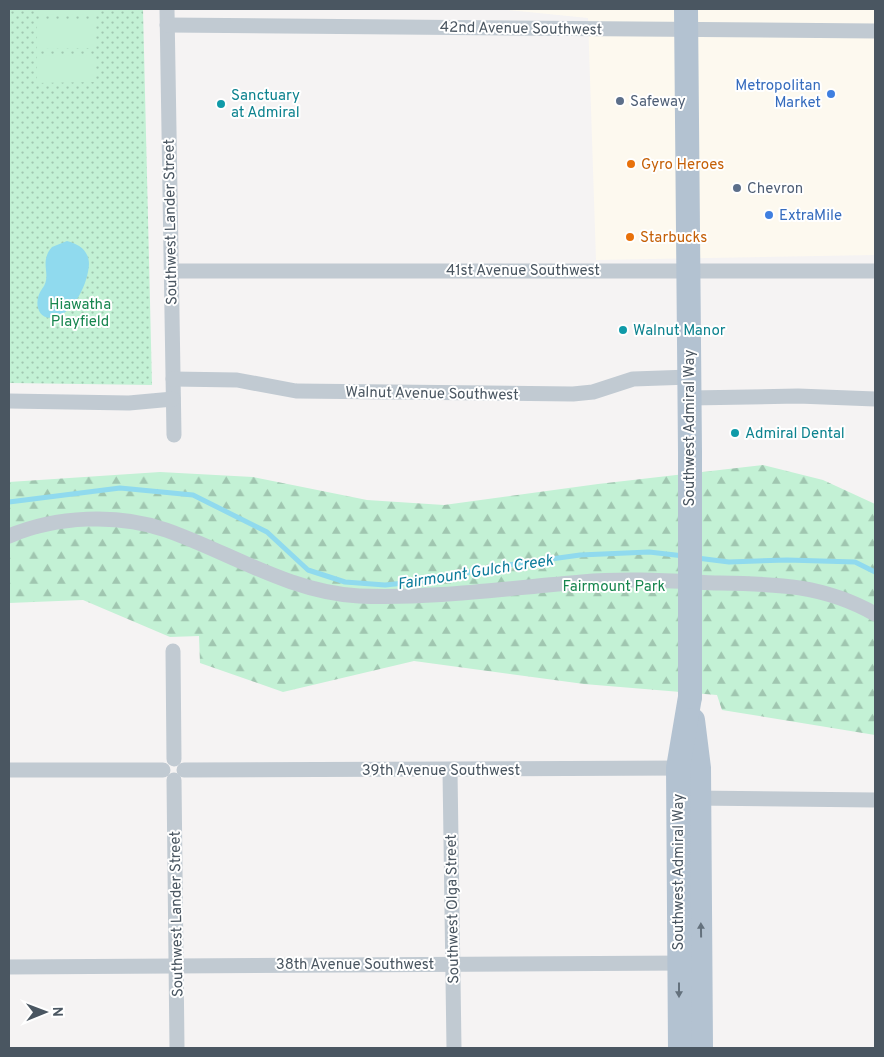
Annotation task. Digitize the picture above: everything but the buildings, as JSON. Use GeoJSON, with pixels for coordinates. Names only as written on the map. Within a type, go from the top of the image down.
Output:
{"type":"FeatureCollection","features":[{"type":"Feature","properties":{"kind":"main road","name":"Southwest Admiral Way"},"geometry":{"type":"LineString","coordinates":[[686,19],[690,388],[690,697],[688,768],[690,963],[701,1048]]}},
{"type":"Feature","properties":{"kind":"main road","name":"Southwest Admiral Way"},"geometry":{"type":"LineString","coordinates":[[680,1048],[690,963]]}},
{"type":"Feature","properties":{"kind":"street","name":"Southwest Lander Street"},"geometry":{"type":"LineString","coordinates":[[167,9],[174,435]]}},
{"type":"Feature","properties":{"kind":"street","name":"42nd Avenue Southwest"},"geometry":{"type":"LineString","coordinates":[[167,25],[686,19],[875,32]]}},
{"type":"Feature","properties":{"kind":"street","name":"41st Avenue Southwest"},"geometry":{"type":"LineString","coordinates":[[171,271],[875,270]]}},
{"type":"Feature","properties":{"kind":"street","name":"Walnut Avenue Southwest"},"geometry":{"type":"LineString","coordinates":[[173,379],[237,380],[296,391],[574,394],[593,392],[633,379],[690,388],[798,396],[875,399]]}},
{"type":"Feature","properties":{"kind":"street"},"geometry":{"type":"LineString","coordinates":[[9,400],[129,402],[173,400]]}},
{"type":"Feature","properties":{"kind":"street"},"geometry":{"type":"LineString","coordinates":[[9,536],[25,529],[62,522],[95,520],[129,522],[165,530],[280,579],[322,592],[360,596],[442,593],[621,580],[778,584],[826,593],[875,614]]}},
{"type":"Feature","properties":{"kind":"street","name":"Southwest Lander Street"},"geometry":{"type":"LineString","coordinates":[[173,651],[177,1048]]}},
{"type":"Feature","properties":{"kind":"street","name":"39th Avenue Southwest"},"geometry":{"type":"LineString","coordinates":[[9,770],[450,771],[688,768]]}},
{"type":"Feature","properties":{"kind":"street","name":"Southwest Olga Street"},"geometry":{"type":"LineString","coordinates":[[450,771],[454,1048]]}},
{"type":"Feature","properties":{"kind":"street"},"geometry":{"type":"LineString","coordinates":[[689,798],[875,800]]}},
{"type":"Feature","properties":{"kind":"street","name":"38th Avenue Southwest"},"geometry":{"type":"LineString","coordinates":[[9,966],[690,963]]}},
{"type":"Feature","properties":{"kind":"shaded area"},"geometry":{"type":"Polygon","coordinates":[[[498,9],[875,9],[875,255],[596,260],[588,18],[498,9]]]}},
{"type":"Feature","properties":{"kind":"green space","name":"Hiawatha Playfield"},"geometry":{"type":"Polygon","coordinates":[[[9,9],[143,9],[152,385],[9,383],[9,9]]]}},
{"type":"Feature","properties":{"kind":"green space"},"geometry":{"type":"Polygon","coordinates":[[[37,9],[96,9],[96,14],[37,15],[37,9]]]}},
{"type":"Feature","properties":{"kind":"green space"},"geometry":{"type":"Polygon","coordinates":[[[37,21],[96,21],[96,48],[37,49],[37,21]]]}},
{"type":"Feature","properties":{"kind":"green space"},"geometry":{"type":"Polygon","coordinates":[[[96,55],[96,82],[37,83],[37,56],[96,55]]]}},
{"type":"Feature","properties":{"kind":"green space","name":"Fairmount Park"},"geometry":{"type":"Polygon","coordinates":[[[763,465],[823,480],[875,504],[875,735],[722,710],[717,695],[584,684],[414,661],[283,692],[200,663],[199,636],[170,637],[83,600],[9,603],[9,482],[160,472],[253,477],[367,500],[444,505],[598,484],[763,465]]]}},
{"type":"Feature","properties":{"kind":"water"},"geometry":{"type":"Polygon","coordinates":[[[67,241],[76,244],[85,252],[89,259],[88,272],[79,296],[69,309],[62,314],[49,318],[41,314],[37,304],[39,294],[46,279],[46,258],[52,247],[67,241]]]}},
{"type":"Feature","properties":{"kind":"waterway","name":"Fairmount Gulch Creek"},"geometry":{"type":"LineString","coordinates":[[9,502],[120,488],[193,495],[267,532],[308,570],[345,582],[385,585],[434,580],[493,567],[580,555],[649,552],[684,556]]}},
{"type":"Feature","properties":{"kind":"waterway","name":"Fairmount Gulch Creek"},"geometry":{"type":"LineString","coordinates":[[697,558],[729,562],[787,560],[855,562],[875,572]]}},
{"type":"Feature","properties":{"kind":"place","name":"Metropolitan Market"},"geometry":{"type":"Point","coordinates":[831,94]}},
{"type":"Feature","properties":{"kind":"place","name":"Safeway"},"geometry":{"type":"Point","coordinates":[620,101]}},
{"type":"Feature","properties":{"kind":"place","name":"Sanctuary at Admiral"},"geometry":{"type":"Point","coordinates":[221,104]}},
{"type":"Feature","properties":{"kind":"place","name":"Gyro Heroes"},"geometry":{"type":"Point","coordinates":[631,164]}},
{"type":"Feature","properties":{"kind":"place","name":"Chevron"},"geometry":{"type":"Point","coordinates":[737,188]}},
{"type":"Feature","properties":{"kind":"place","name":"ExtraMile"},"geometry":{"type":"Point","coordinates":[769,215]}},
{"type":"Feature","properties":{"kind":"place","name":"Starbucks"},"geometry":{"type":"Point","coordinates":[630,237]}},
{"type":"Feature","properties":{"kind":"place","name":"Walnut Manor"},"geometry":{"type":"Point","coordinates":[623,330]}},
{"type":"Feature","properties":{"kind":"place","name":"Admiral Dental"},"geometry":{"type":"Point","coordinates":[735,433]}}]}
